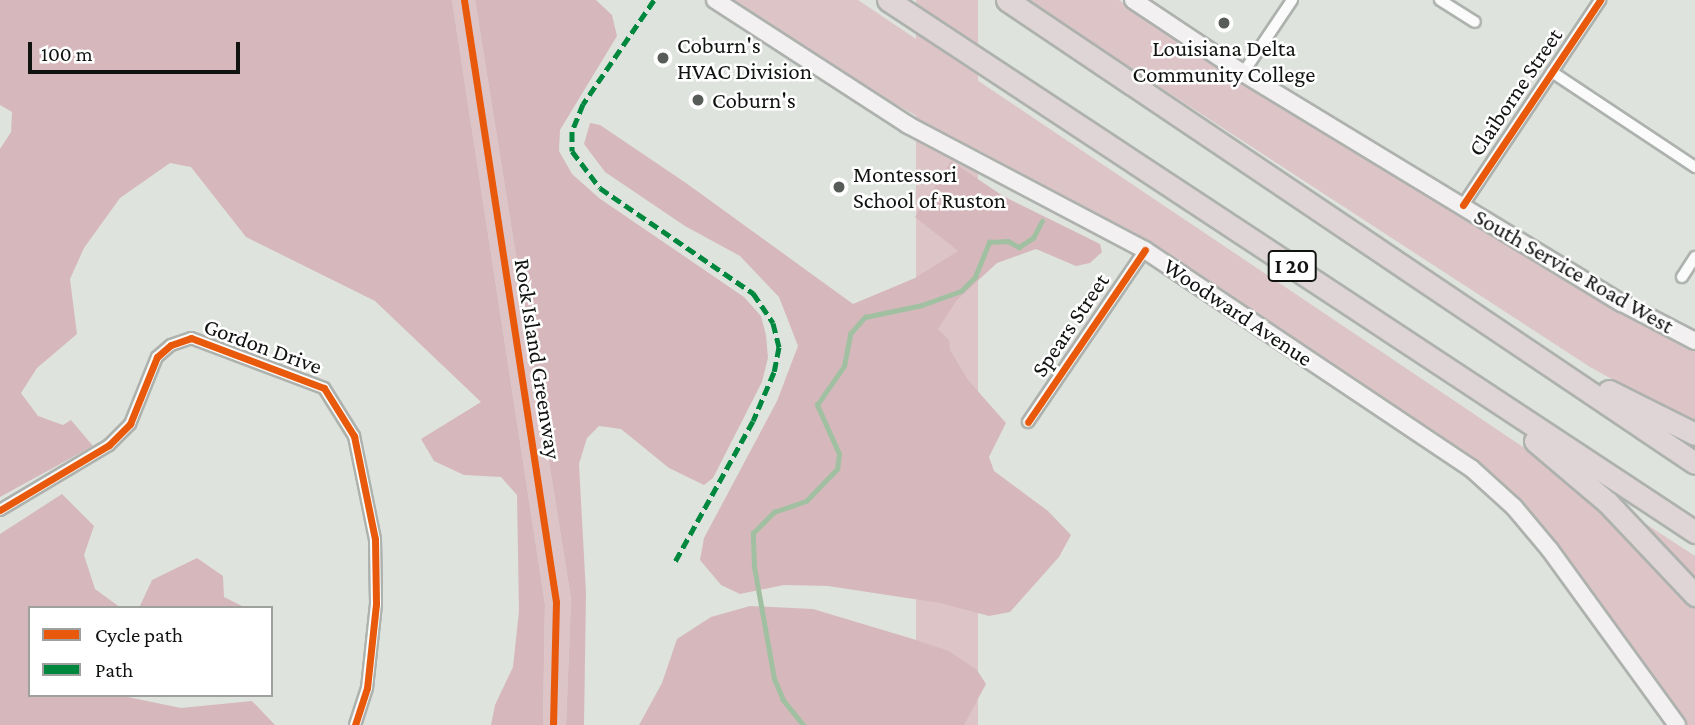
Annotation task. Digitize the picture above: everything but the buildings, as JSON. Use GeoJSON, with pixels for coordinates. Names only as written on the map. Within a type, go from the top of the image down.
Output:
{"type":"FeatureCollection","features":[{"type":"Feature","properties":{"kind":"highway","name":"I 20"},"geometry":{"type":"LineString","coordinates":[[888,0],[1695,532]]}},
{"type":"Feature","properties":{"kind":"highway","name":"I 20"},"geometry":{"type":"LineString","coordinates":[[1007,0],[1695,463]]}},
{"type":"Feature","properties":{"kind":"highway"},"geometry":{"type":"LineString","coordinates":[[1514,342],[1695,434]]}},
{"type":"Feature","properties":{"kind":"highway"},"geometry":{"type":"LineString","coordinates":[[1432,358],[1608,503],[1695,595]]}},
{"type":"Feature","properties":{"kind":"main road","name":"Woodward Avenue"},"geometry":{"type":"LineString","coordinates":[[715,0],[908,125],[1146,250],[1471,468],[1514,507],[1550,550],[1677,725]]}},
{"type":"Feature","properties":{"kind":"main road","name":"South Service Road West"},"geometry":{"type":"LineString","coordinates":[[1133,0],[1243,73],[1622,303],[1695,341]]}},
{"type":"Feature","properties":{"kind":"street"},"geometry":{"type":"LineString","coordinates":[[1243,73],[1292,0]]}},
{"type":"Feature","properties":{"kind":"street"},"geometry":{"type":"LineString","coordinates":[[1440,0],[1475,22]]}},
{"type":"Feature","properties":{"kind":"street","name":"Claiborne Street"},"geometry":{"type":"LineString","coordinates":[[1463,205],[1600,0]]}},
{"type":"Feature","properties":{"kind":"street"},"geometry":{"type":"LineString","coordinates":[[1552,72],[1695,167]]}},
{"type":"Feature","properties":{"kind":"street","name":"Spears Street"},"geometry":{"type":"LineString","coordinates":[[1028,422],[1146,250]]}},
{"type":"Feature","properties":{"kind":"street"},"geometry":{"type":"LineString","coordinates":[[1682,277],[1695,257]]}},
{"type":"Feature","properties":{"kind":"street","name":"Gordon Drive"},"geometry":{"type":"LineString","coordinates":[[0,510],[109,445],[130,424],[157,357],[171,345],[191,338],[324,388],[354,436],[375,539],[375,616],[367,688],[355,725]]}},
{"type":"Feature","properties":{"kind":"shaded area"},"geometry":{"type":"Polygon","coordinates":[[[0,0],[452,0],[545,604],[543,725],[491,725],[495,705],[513,667],[519,611],[517,495],[501,477],[464,475],[434,461],[421,439],[481,402],[375,301],[246,237],[191,167],[170,163],[120,198],[84,248],[70,279],[77,334],[37,368],[21,393],[38,416],[63,425],[71,420],[93,446],[0,497],[0,149],[11,132],[12,112],[0,105],[0,0]]]}},
{"type":"Feature","properties":{"kind":"shaded area"},"geometry":{"type":"Polygon","coordinates":[[[452,0],[475,0],[571,599],[566,725],[543,725],[545,604],[452,0]]]}},
{"type":"Feature","properties":{"kind":"shaded area"},"geometry":{"type":"Polygon","coordinates":[[[475,0],[596,0],[612,15],[617,36],[560,130],[559,151],[572,174],[599,198],[744,297],[761,316],[766,335],[768,358],[762,382],[713,478],[704,485],[669,468],[621,429],[599,426],[587,438],[579,464],[586,593],[584,725],[566,725],[571,599],[475,0]]]}},
{"type":"Feature","properties":{"kind":"shaded area"},"geometry":{"type":"Polygon","coordinates":[[[729,0],[858,0],[1544,461],[1638,546],[1695,609],[1695,725],[1684,725],[1520,504],[1456,447],[1167,254],[866,88],[729,0]]]}},
{"type":"Feature","properties":{"kind":"shaded area"},"geometry":{"type":"Polygon","coordinates":[[[916,0],[978,0],[978,725],[916,725],[916,0]]]}},
{"type":"Feature","properties":{"kind":"shaded area"},"geometry":{"type":"Polygon","coordinates":[[[1026,0],[1119,0],[1260,93],[1662,335],[1695,350],[1695,425],[1590,367],[1026,0]]]}},
{"type":"Feature","properties":{"kind":"shaded area"},"geometry":{"type":"Polygon","coordinates":[[[590,123],[600,125],[686,183],[853,304],[915,278],[958,251],[915,217],[951,161],[1003,196],[1100,244],[1102,252],[1090,263],[1076,266],[1036,249],[997,263],[956,301],[938,329],[949,340],[950,350],[968,380],[1006,423],[989,457],[994,471],[1048,511],[1071,535],[1059,557],[1010,612],[989,616],[940,603],[828,586],[784,585],[740,594],[721,585],[700,560],[704,538],[777,401],[798,346],[779,297],[740,256],[685,226],[605,172],[584,144],[590,123]]]}},
{"type":"Feature","properties":{"kind":"shaded area"},"geometry":{"type":"Polygon","coordinates":[[[62,494],[94,526],[84,555],[95,589],[118,606],[28,606],[28,697],[128,697],[181,708],[252,701],[275,725],[0,725],[0,534],[62,494]]]}},
{"type":"Feature","properties":{"kind":"shaded area"},"geometry":{"type":"Polygon","coordinates":[[[1646,524],[1695,556],[1695,584],[1644,526],[1646,524]]]}},
{"type":"Feature","properties":{"kind":"shaded area"},"geometry":{"type":"Polygon","coordinates":[[[197,558],[223,576],[224,597],[242,606],[140,606],[152,580],[197,558]]]}},
{"type":"Feature","properties":{"kind":"shaded area"},"geometry":{"type":"Polygon","coordinates":[[[750,606],[813,609],[913,639],[949,651],[977,670],[986,684],[964,725],[639,725],[662,683],[677,639],[711,617],[750,606]]]}},
{"type":"Feature","properties":{"kind":"waterway"},"geometry":{"type":"LineString","coordinates":[[803,725],[783,700],[774,679],[754,567],[753,533],[774,512],[806,501],[837,469],[839,454],[817,405],[844,366],[850,334],[865,317],[922,305],[961,291],[975,277],[989,242],[1008,241],[1019,247],[1033,238],[1042,221]]}},
{"type":"Feature","properties":{"kind":"marked path"},"geometry":{"type":"LineString","coordinates":[[654,0],[583,104],[572,131],[572,151],[600,188],[753,293],[773,323],[779,347],[774,372],[753,421],[675,562]]}},
{"type":"Feature","properties":{"kind":"cycle path","name":"Rock Island Greenway"},"geometry":{"type":"LineString","coordinates":[[464,0],[556,602],[553,725]]}},
{"type":"Feature","properties":{"kind":"cycle path"},"geometry":{"type":"LineString","coordinates":[[1463,205],[1600,0]]}},
{"type":"Feature","properties":{"kind":"cycle path"},"geometry":{"type":"LineString","coordinates":[[1028,422],[1145,250]]}},
{"type":"Feature","properties":{"kind":"cycle path"},"geometry":{"type":"LineString","coordinates":[[0,510],[109,445],[130,424],[157,357],[171,345],[191,338],[324,388],[354,436],[375,539],[376,604],[367,688],[355,725]]}},
{"type":"Feature","properties":{"kind":"place","name":"Louisiana Delta Community College"},"geometry":{"type":"Point","coordinates":[1224,23]}},
{"type":"Feature","properties":{"kind":"place","name":"Coburn's HVAC Division"},"geometry":{"type":"Point","coordinates":[663,58]}},
{"type":"Feature","properties":{"kind":"place","name":"Coburn's"},"geometry":{"type":"Point","coordinates":[698,100]}},
{"type":"Feature","properties":{"kind":"place","name":"Montessori School of Ruston"},"geometry":{"type":"Point","coordinates":[839,187]}}]}
